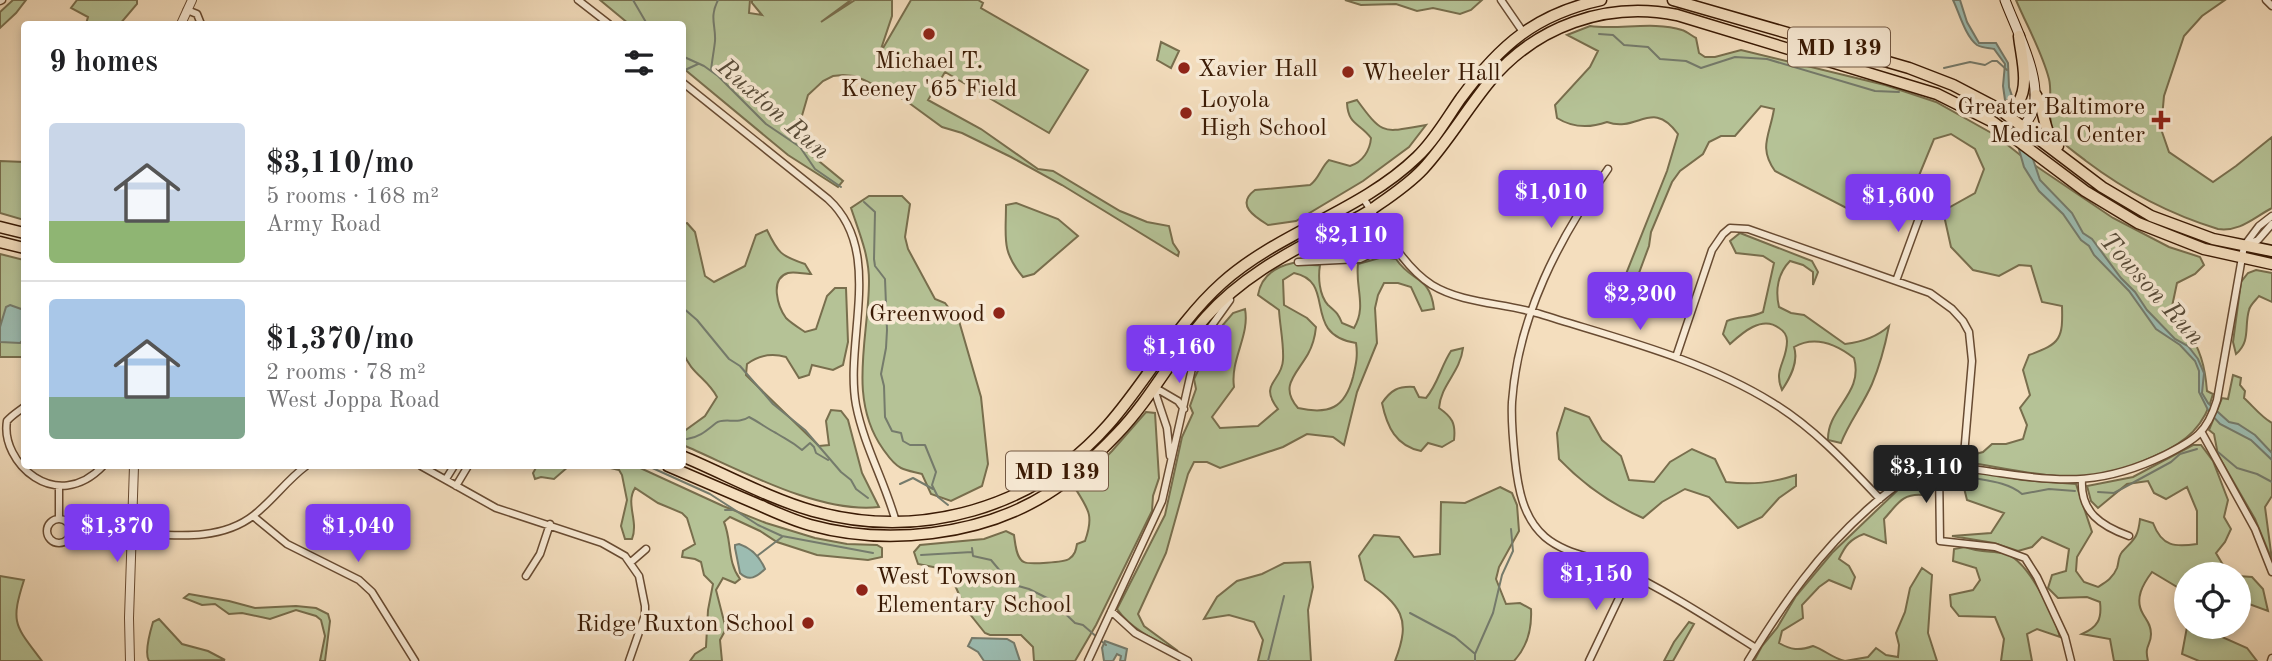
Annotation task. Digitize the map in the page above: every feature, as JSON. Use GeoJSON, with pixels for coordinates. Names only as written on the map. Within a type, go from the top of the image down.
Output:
{"type":"FeatureCollection","features":[{"type":"Feature","properties":{"kind":"main road","name":"MD 139"},"geometry":{"type":"LineString","coordinates":[[686,458],[813,511],[842,517],[896,522],[940,519],[979,510],[1044,481],[1083,451],[1107,427],[1175,335],[1222,283],[1289,237],[1386,184],[1420,155],[1490,62],[1523,32],[1566,10],[1601,0]]}},
{"type":"Feature","properties":{"kind":"main road","name":"MD 139"},"geometry":{"type":"LineString","coordinates":[[1673,0],[1909,68],[1953,85],[1999,109],[2118,197],[2151,216],[2199,235],[2272,251]]}},
{"type":"Feature","properties":{"kind":"main road"},"geometry":{"type":"LineString","coordinates":[[2005,0],[2033,75],[2036,95],[2031,116],[2015,138]]}},
{"type":"Feature","properties":{"kind":"main road","name":"MD 139"},"geometry":{"type":"LineString","coordinates":[[675,469],[790,518],[826,529],[890,536],[962,527],[1007,514],[1058,486],[1120,432],[1206,317],[1241,284],[1260,269],[1371,210],[1422,169],[1496,75],[1524,48],[1564,25],[1594,14],[1635,10],[1658,11],[1686,17],[1930,91],[1981,115],[2085,191],[2123,215],[2187,244],[2272,264]]}},
{"type":"Feature","properties":{"kind":"main road"},"geometry":{"type":"LineString","coordinates":[[1474,104],[1479,85],[1520,43],[1523,32],[1532,33],[1560,19],[1594,14]]}},
{"type":"Feature","properties":{"kind":"main road"},"geometry":{"type":"LineString","coordinates":[[1999,109],[2018,103],[2023,93],[2019,36]]}},
{"type":"Feature","properties":{"kind":"main road"},"geometry":{"type":"LineString","coordinates":[[2036,95],[2044,108],[2048,135],[2067,160]]}},
{"type":"Feature","properties":{"kind":"main road"},"geometry":{"type":"LineString","coordinates":[[0,227],[21,232]]}},
{"type":"Feature","properties":{"kind":"main road"},"geometry":{"type":"LineString","coordinates":[[0,242],[21,247]]}},
{"type":"Feature","properties":{"kind":"street"},"geometry":{"type":"LineString","coordinates":[[182,21],[192,0]]}},
{"type":"Feature","properties":{"kind":"street"},"geometry":{"type":"LineString","coordinates":[[578,0],[605,21]]}},
{"type":"Feature","properties":{"kind":"street"},"geometry":{"type":"LineString","coordinates":[[1502,0],[1523,32]]}},
{"type":"Feature","properties":{"kind":"street"},"geometry":{"type":"LineString","coordinates":[[2266,0],[2272,6]]}},
{"type":"Feature","properties":{"kind":"street"},"geometry":{"type":"LineString","coordinates":[[187,10],[197,14],[200,21]]}},
{"type":"Feature","properties":{"kind":"street"},"geometry":{"type":"LineString","coordinates":[[686,85],[828,199],[847,222],[855,250],[859,282],[853,376],[856,404],[870,455],[896,522]]}},
{"type":"Feature","properties":{"kind":"street"},"geometry":{"type":"LineString","coordinates":[[1608,169],[1564,234],[1545,273],[1519,355],[1512,400],[1512,424],[1518,484],[1525,510],[1546,538],[1577,554],[1612,565],[1700,612],[1756,648]]}},
{"type":"Feature","properties":{"kind":"street"},"geometry":{"type":"LineString","coordinates":[[1363,198],[1419,275],[1440,289],[1532,311],[1676,357],[1742,385],[1774,404],[1831,449],[1880,499]]}},
{"type":"Feature","properties":{"kind":"street"},"geometry":{"type":"LineString","coordinates":[[1896,281],[1926,199]]}},
{"type":"Feature","properties":{"kind":"street"},"geometry":{"type":"LineString","coordinates":[[1748,661],[1810,568],[1842,533],[1880,499],[1910,478],[1938,468],[1963,467],[2023,476],[2082,480],[2108,477],[2190,443],[2202,433],[2213,412],[2244,246],[2259,226],[2272,216]]}},
{"type":"Feature","properties":{"kind":"street"},"geometry":{"type":"LineString","coordinates":[[2244,246],[2258,240],[2272,224]]}},
{"type":"Feature","properties":{"kind":"street"},"geometry":{"type":"LineString","coordinates":[[1676,357],[1712,250],[1730,228],[1748,229],[1930,293],[1942,300],[1963,321],[1969,332],[1972,379],[1963,467]]}},
{"type":"Feature","properties":{"kind":"street"},"geometry":{"type":"LineString","coordinates":[[1298,262],[1360,258],[1394,243]]}},
{"type":"Feature","properties":{"kind":"street"},"geometry":{"type":"LineString","coordinates":[[1088,661],[1157,514],[1171,468],[1195,355],[1207,331],[1241,284]]}},
{"type":"Feature","properties":{"kind":"street"},"geometry":{"type":"LineString","coordinates":[[1154,387],[1178,401],[1184,409]]}},
{"type":"Feature","properties":{"kind":"street"},"geometry":{"type":"LineString","coordinates":[[1154,387],[1167,428],[1171,468]]}},
{"type":"Feature","properties":{"kind":"street"},"geometry":{"type":"LineString","coordinates":[[1,446],[7,421],[21,409]]}},
{"type":"Feature","properties":{"kind":"street"},"geometry":{"type":"LineString","coordinates":[[2202,433],[2255,529],[2272,572]]}},
{"type":"Feature","properties":{"kind":"street"},"geometry":{"type":"LineString","coordinates":[[11,467],[30,480],[59,487],[79,483],[100,469]]}},
{"type":"Feature","properties":{"kind":"street"},"geometry":{"type":"LineString","coordinates":[[1938,468],[1940,541],[1995,547],[2025,558],[2037,577],[2065,637],[2071,661]]}},
{"type":"Feature","properties":{"kind":"street"},"geometry":{"type":"LineString","coordinates":[[130,661],[134,469]]}},
{"type":"Feature","properties":{"kind":"street"},"geometry":{"type":"LineString","coordinates":[[132,533],[202,535],[223,530],[253,516],[299,469]]}},
{"type":"Feature","properties":{"kind":"street"},"geometry":{"type":"LineString","coordinates":[[426,469],[496,508],[602,542],[631,562],[642,585],[645,612],[629,661]]}},
{"type":"Feature","properties":{"kind":"street"},"geometry":{"type":"LineString","coordinates":[[446,480],[452,469]]}},
{"type":"Feature","properties":{"kind":"street"},"geometry":{"type":"LineString","coordinates":[[456,486],[466,469]]}},
{"type":"Feature","properties":{"kind":"street"},"geometry":{"type":"LineString","coordinates":[[2082,480],[2083,500],[2092,517],[2129,536]]}},
{"type":"Feature","properties":{"kind":"street"},"geometry":{"type":"LineString","coordinates":[[59,487],[59,519]]}},
{"type":"Feature","properties":{"kind":"street"},"geometry":{"type":"LineString","coordinates":[[253,516],[287,544],[337,568],[366,586],[415,661]]}},
{"type":"Feature","properties":{"kind":"street"},"geometry":{"type":"LineString","coordinates":[[526,576],[540,554],[550,524]]}},
{"type":"Feature","properties":{"kind":"street"},"geometry":{"type":"LineString","coordinates":[[631,562],[646,549]]}},
{"type":"Feature","properties":{"kind":"street"},"geometry":{"type":"LineString","coordinates":[[1589,661],[1630,575]]}},
{"type":"Feature","properties":{"kind":"street"},"geometry":{"type":"LineString","coordinates":[[1111,611],[1135,634],[1188,661]]}},
{"type":"Feature","properties":{"kind":"green space"},"geometry":{"type":"Polygon","coordinates":[[[13,0],[26,0],[0,28],[0,12],[13,0]]]}},
{"type":"Feature","properties":{"kind":"green space"},"geometry":{"type":"Polygon","coordinates":[[[77,0],[137,0],[137,4],[123,21],[87,21],[88,17],[71,8],[77,0]]]}},
{"type":"Feature","properties":{"kind":"green space"},"geometry":{"type":"Polygon","coordinates":[[[600,0],[750,0],[749,13],[762,15],[752,0],[851,0],[821,22],[855,0],[892,0],[892,16],[879,55],[911,0],[978,0],[983,3],[981,8],[1088,70],[1049,133],[945,72],[928,100],[981,129],[1038,169],[1053,171],[1120,211],[1147,222],[1169,226],[1173,243],[1179,252],[1178,256],[1062,185],[962,133],[942,127],[905,100],[854,76],[833,76],[823,81],[808,95],[799,126],[803,148],[843,181],[838,187],[788,155],[686,70],[686,21],[625,21],[600,0]]]}},
{"type":"Feature","properties":{"kind":"green space"},"geometry":{"type":"Polygon","coordinates":[[[1345,0],[1482,0],[1471,10],[1460,14],[1433,8],[1417,11],[1396,4],[1361,5],[1345,0]]]}},
{"type":"Feature","properties":{"kind":"green space"},"geometry":{"type":"Polygon","coordinates":[[[2016,0],[2225,0],[2202,16],[2184,36],[2164,96],[2161,129],[2169,152],[2213,182],[2272,137],[2272,208],[2240,226],[2218,229],[2149,201],[2117,183],[2068,148],[2054,132],[2050,113],[2049,79],[2016,0]]]}},
{"type":"Feature","properties":{"kind":"green space"},"geometry":{"type":"Polygon","coordinates":[[[1590,26],[1671,27],[1696,38],[1699,53],[1705,57],[1741,50],[1885,85],[1936,102],[1995,135],[2024,158],[2113,218],[2169,247],[2200,257],[2204,265],[2195,274],[2177,283],[2170,316],[2174,325],[2186,327],[2201,358],[2207,391],[2213,394],[2205,415],[2193,432],[2167,450],[2127,468],[2100,475],[2045,475],[1972,463],[1972,455],[1983,452],[1992,444],[2006,444],[2023,439],[2027,425],[2020,408],[2030,395],[2023,370],[2029,355],[2048,347],[2058,338],[2062,326],[2062,306],[2042,302],[2031,266],[2019,265],[1999,276],[1973,270],[1951,247],[1943,211],[1975,193],[1984,169],[1975,149],[1951,134],[1934,139],[1918,178],[1909,191],[1888,188],[1866,203],[1858,214],[1775,171],[1766,148],[1774,109],[1761,106],[1735,136],[1721,136],[1709,142],[1703,154],[1680,171],[1672,182],[1651,232],[1639,273],[1636,300],[1627,309],[1621,298],[1622,284],[1667,171],[1678,134],[1660,118],[1588,126],[1569,124],[1557,118],[1555,105],[1590,67],[1598,51],[1567,35],[1590,26]]]}},
{"type":"Feature","properties":{"kind":"green space"},"geometry":{"type":"Polygon","coordinates":[[[1161,42],[1179,51],[1171,68],[1157,60],[1161,42]]]}},
{"type":"Feature","properties":{"kind":"green space"},"geometry":{"type":"Polygon","coordinates":[[[1357,100],[1379,126],[1386,129],[1426,125],[1409,147],[1363,181],[1296,221],[1268,225],[1253,214],[1247,201],[1255,190],[1310,185],[1329,160],[1350,166],[1362,159],[1371,138],[1350,116],[1347,103],[1357,100]]]}},
{"type":"Feature","properties":{"kind":"green space"},"geometry":{"type":"Polygon","coordinates":[[[0,161],[21,162],[21,219],[0,213],[0,161]]]}},
{"type":"Feature","properties":{"kind":"green space"},"geometry":{"type":"Polygon","coordinates":[[[869,196],[902,196],[910,204],[905,237],[908,249],[935,299],[945,303],[959,321],[981,397],[988,464],[982,486],[951,501],[931,494],[922,474],[903,469],[893,462],[872,429],[866,409],[862,367],[869,271],[851,208],[869,196]]]}},
{"type":"Feature","properties":{"kind":"green space"},"geometry":{"type":"Polygon","coordinates":[[[1016,203],[1058,219],[1078,236],[1034,274],[1023,277],[1011,259],[1006,244],[1006,205],[1016,203]]]}},
{"type":"Feature","properties":{"kind":"green space"},"geometry":{"type":"Polygon","coordinates":[[[686,223],[695,232],[705,276],[714,282],[745,266],[756,235],[767,230],[781,253],[805,264],[811,274],[790,272],[782,276],[777,294],[786,318],[805,332],[816,329],[827,296],[835,288],[846,288],[848,342],[843,365],[833,370],[812,365],[809,375],[799,378],[786,357],[771,355],[747,364],[746,375],[819,446],[829,445],[826,421],[831,410],[841,411],[848,420],[862,473],[879,507],[831,504],[805,497],[686,446],[686,430],[705,416],[717,397],[686,359],[686,223]]]}},
{"type":"Feature","properties":{"kind":"green space"},"geometry":{"type":"Polygon","coordinates":[[[1740,233],[1812,261],[1818,272],[1813,285],[1813,272],[1790,261],[1778,282],[1779,307],[1804,315],[1845,344],[1869,338],[1889,326],[1872,384],[1841,443],[1828,440],[1829,429],[1854,382],[1854,358],[1825,343],[1802,343],[1794,347],[1795,364],[1782,390],[1779,376],[1787,341],[1782,330],[1766,323],[1759,324],[1730,344],[1723,334],[1727,321],[1763,312],[1774,263],[1763,256],[1736,253],[1730,241],[1740,233]]]}},
{"type":"Feature","properties":{"kind":"green space"},"geometry":{"type":"Polygon","coordinates":[[[0,254],[21,259],[21,357],[0,357],[0,254]]]}},
{"type":"Feature","properties":{"kind":"green space"},"geometry":{"type":"Polygon","coordinates":[[[1383,257],[1396,259],[1429,290],[1434,309],[1422,311],[1411,287],[1384,283],[1375,308],[1377,343],[1357,392],[1344,445],[1333,437],[1307,434],[1283,447],[1220,468],[1207,462],[1194,462],[1188,474],[1166,553],[1138,614],[1144,626],[1178,651],[1137,629],[1117,609],[1165,515],[1182,437],[1193,413],[1190,406],[1196,389],[1194,379],[1216,333],[1233,313],[1245,309],[1245,329],[1235,367],[1234,387],[1212,417],[1220,428],[1258,426],[1278,409],[1270,393],[1283,360],[1279,310],[1258,295],[1262,283],[1274,270],[1286,265],[1320,265],[1320,286],[1325,301],[1342,323],[1354,328],[1360,312],[1358,264],[1383,257]],[[1294,273],[1283,280],[1284,305],[1307,318],[1316,327],[1310,351],[1291,381],[1290,393],[1298,408],[1319,410],[1334,407],[1350,388],[1357,348],[1356,343],[1339,338],[1329,330],[1323,319],[1314,286],[1307,278],[1294,273]]]}},
{"type":"Feature","properties":{"kind":"green space"},"geometry":{"type":"Polygon","coordinates":[[[2256,270],[2272,273],[2272,302],[2259,296],[2252,304],[2244,344],[2236,354],[2233,342],[2241,282],[2248,273],[2256,270]]]}},
{"type":"Feature","properties":{"kind":"green space"},"geometry":{"type":"Polygon","coordinates":[[[1463,348],[1458,365],[1443,392],[1439,408],[1452,421],[1454,440],[1442,447],[1428,443],[1421,451],[1405,445],[1390,427],[1382,403],[1392,392],[1404,387],[1414,387],[1419,397],[1426,398],[1451,351],[1463,348]]]}},
{"type":"Feature","properties":{"kind":"green space"},"geometry":{"type":"Polygon","coordinates":[[[2233,375],[2241,378],[2244,398],[2272,423],[2272,496],[2265,507],[2272,560],[2255,519],[2218,455],[2214,434],[2209,430],[2222,398],[2228,399],[2233,375]]]}},
{"type":"Feature","properties":{"kind":"green space"},"geometry":{"type":"Polygon","coordinates":[[[1565,408],[1589,417],[1602,440],[1621,456],[1629,480],[1654,482],[1670,462],[1692,449],[1715,459],[1726,482],[1762,483],[1796,475],[1796,486],[1779,498],[1762,517],[1738,528],[1709,497],[1685,489],[1662,502],[1643,518],[1598,493],[1559,459],[1557,433],[1565,408]]]}},
{"type":"Feature","properties":{"kind":"green space"},"geometry":{"type":"Polygon","coordinates":[[[1146,412],[1155,413],[1159,478],[1153,496],[1152,511],[1096,625],[1075,661],[1034,661],[1033,647],[1021,635],[985,633],[965,608],[950,574],[943,569],[918,564],[914,552],[920,545],[984,539],[1006,531],[1014,535],[1015,546],[1024,562],[1047,563],[1069,559],[1077,544],[1085,541],[1089,525],[1089,513],[1075,488],[1146,412]]]}},
{"type":"Feature","properties":{"kind":"green space"},"geometry":{"type":"Polygon","coordinates":[[[2193,445],[2201,445],[2213,461],[2228,500],[2224,517],[2231,529],[2216,553],[2221,562],[2174,562],[2174,585],[2152,572],[2143,587],[2139,603],[2151,631],[2148,661],[2114,661],[2110,639],[2082,634],[2098,622],[2100,602],[2087,597],[2058,598],[2048,588],[2052,575],[2066,571],[2069,549],[2042,537],[2032,547],[2018,551],[1994,543],[1952,536],[1991,533],[2004,513],[1967,500],[1960,472],[1965,469],[2023,480],[2076,484],[2092,532],[2077,557],[2076,571],[2084,582],[2098,587],[2109,579],[2117,568],[2121,554],[2137,534],[2140,519],[2153,523],[2161,537],[2170,544],[2197,544],[2197,511],[2187,487],[2166,499],[2154,493],[2148,481],[2127,484],[2098,508],[2091,501],[2087,486],[2133,477],[2193,445]]]}},
{"type":"Feature","properties":{"kind":"green space"},"geometry":{"type":"Polygon","coordinates":[[[535,469],[566,469],[554,479],[535,479],[533,473],[535,469]]]}},
{"type":"Feature","properties":{"kind":"green space"},"geometry":{"type":"Polygon","coordinates":[[[615,469],[643,469],[723,506],[815,538],[847,544],[877,545],[882,548],[882,557],[868,560],[817,555],[777,542],[730,517],[724,522],[731,559],[740,579],[735,583],[723,578],[716,590],[726,629],[720,640],[722,661],[690,661],[706,647],[713,584],[704,575],[701,562],[682,557],[683,551],[695,544],[687,518],[635,488],[631,500],[634,532],[632,539],[625,539],[621,526],[627,500],[619,470],[615,469]]]}},
{"type":"Feature","properties":{"kind":"green space"},"geometry":{"type":"Polygon","coordinates":[[[1925,478],[1932,488],[1923,495],[1905,498],[1884,519],[1886,543],[1864,534],[1846,547],[1839,559],[1849,566],[1855,577],[1851,589],[1829,580],[1802,605],[1803,618],[1782,631],[1779,643],[1783,645],[1799,649],[1813,646],[1845,661],[1754,661],[1796,596],[1832,553],[1902,486],[1925,478]]]}},
{"type":"Feature","properties":{"kind":"green space"},"geometry":{"type":"Polygon","coordinates":[[[1500,487],[1512,493],[1517,505],[1519,531],[1499,567],[1496,579],[1506,604],[1520,603],[1531,609],[1531,623],[1522,650],[1514,661],[1395,661],[1403,634],[1400,614],[1387,597],[1365,580],[1359,556],[1374,535],[1399,537],[1414,557],[1440,554],[1441,502],[1465,503],[1500,487]]]}},
{"type":"Feature","properties":{"kind":"green space"},"geometry":{"type":"Polygon","coordinates":[[[1965,547],[2012,557],[2038,588],[2060,637],[2037,629],[2027,634],[2032,661],[2001,661],[2004,639],[1995,617],[1959,616],[1951,606],[1950,595],[1973,590],[1980,580],[1976,568],[1953,561],[1954,549],[1965,547]]]}},
{"type":"Feature","properties":{"kind":"green space"},"geometry":{"type":"Polygon","coordinates":[[[1310,562],[1313,587],[1308,610],[1311,661],[1258,661],[1263,640],[1254,622],[1229,615],[1204,619],[1217,597],[1237,581],[1262,574],[1284,563],[1310,562]]]}},
{"type":"Feature","properties":{"kind":"green space"},"geometry":{"type":"Polygon","coordinates":[[[1922,568],[1932,575],[1928,633],[1937,661],[1845,661],[1868,657],[1876,648],[1886,655],[1898,657],[1896,633],[1905,612],[1910,588],[1922,568]]]}},
{"type":"Feature","properties":{"kind":"green space"},"geometry":{"type":"Polygon","coordinates":[[[0,576],[24,580],[17,606],[18,624],[42,661],[0,661],[0,576]]]}},
{"type":"Feature","properties":{"kind":"green space"},"geometry":{"type":"Polygon","coordinates":[[[2251,577],[2263,589],[2268,611],[2251,605],[2251,577]]]}},
{"type":"Feature","properties":{"kind":"green space"},"geometry":{"type":"Polygon","coordinates":[[[189,594],[255,608],[316,608],[328,614],[330,621],[325,661],[320,661],[325,636],[321,620],[316,616],[296,610],[270,619],[242,613],[229,614],[215,604],[202,605],[184,598],[189,594]]]}},
{"type":"Feature","properties":{"kind":"green space"},"geometry":{"type":"Polygon","coordinates":[[[159,619],[182,644],[208,651],[225,660],[149,661],[149,637],[153,622],[159,619]]]}},
{"type":"Feature","properties":{"kind":"green space"},"geometry":{"type":"Polygon","coordinates":[[[1689,622],[1694,624],[1673,661],[1664,661],[1674,642],[1689,622]]]}},
{"type":"Feature","properties":{"kind":"green space"},"geometry":{"type":"Polygon","coordinates":[[[2185,639],[2227,639],[2247,648],[2257,661],[2199,661],[2182,654],[2185,639]]]}},
{"type":"Feature","properties":{"kind":"water","name":"Towson Run"},"geometry":{"type":"Polygon","coordinates":[[[1953,0],[1960,0],[1967,22],[1979,43],[1996,43],[2008,63],[2009,87],[2040,180],[2072,213],[2083,233],[2092,239],[2147,310],[2175,339],[2188,346],[2198,359],[2204,373],[2202,393],[2208,403],[2229,422],[2238,424],[2255,435],[2272,453],[2272,460],[2251,440],[2220,424],[2209,412],[2199,392],[2199,371],[2195,361],[2180,345],[2156,329],[2129,291],[2081,240],[2063,214],[2039,191],[2024,167],[2005,100],[2005,64],[1994,49],[1979,46],[1973,41],[1953,0]]]}},
{"type":"Feature","properties":{"kind":"water"},"geometry":{"type":"Polygon","coordinates":[[[10,305],[21,309],[20,343],[0,342],[0,327],[6,307],[10,305]]]}},
{"type":"Feature","properties":{"kind":"water"},"geometry":{"type":"Polygon","coordinates":[[[739,544],[758,557],[763,565],[765,569],[756,576],[750,578],[740,573],[735,548],[735,545],[739,544]]]}},
{"type":"Feature","properties":{"kind":"water"},"geometry":{"type":"Polygon","coordinates":[[[972,638],[1007,639],[1014,643],[1020,661],[984,661],[978,652],[968,646],[972,638]]]}},
{"type":"Feature","properties":{"kind":"water"},"geometry":{"type":"Polygon","coordinates":[[[1105,641],[1127,649],[1125,661],[1120,661],[1121,656],[1117,654],[1113,661],[1104,661],[1102,648],[1105,641]]]}},
{"type":"Feature","properties":{"kind":"waterway","name":"Ruxton Run"},"geometry":{"type":"LineString","coordinates":[[633,0],[645,21]]}},
{"type":"Feature","properties":{"kind":"waterway"},"geometry":{"type":"LineString","coordinates":[[711,71],[715,41],[713,17],[718,0]]}},
{"type":"Feature","properties":{"kind":"waterway"},"geometry":{"type":"LineString","coordinates":[[1599,34],[1613,35],[1624,45],[1648,47],[1660,59],[1686,61],[1701,68],[1735,57],[1767,59],[1875,91],[1899,92]]}},
{"type":"Feature","properties":{"kind":"waterway","name":"Ruxton Run"},"geometry":{"type":"LineString","coordinates":[[686,58],[718,76],[766,124],[800,147],[815,169],[841,187]]}},
{"type":"Feature","properties":{"kind":"waterway"},"geometry":{"type":"LineString","coordinates":[[1944,68],[1970,62],[1985,65],[1997,61],[2007,70]]}},
{"type":"Feature","properties":{"kind":"waterway"},"geometry":{"type":"LineString","coordinates":[[686,70],[698,64]]}},
{"type":"Feature","properties":{"kind":"waterway","name":"Ruxton Run"},"geometry":{"type":"LineString","coordinates":[[864,202],[875,212],[875,266],[885,279],[887,330],[881,374],[885,417],[892,431],[901,433],[903,441],[910,445],[925,445],[936,472],[932,485],[938,497],[948,505]]}},
{"type":"Feature","properties":{"kind":"waterway"},"geometry":{"type":"LineString","coordinates":[[686,310],[729,359],[740,366],[773,404],[805,430],[851,480],[856,489],[868,498]]}},
{"type":"Feature","properties":{"kind":"waterway"},"geometry":{"type":"LineString","coordinates":[[687,439],[700,435],[719,421],[749,417],[802,450],[810,443],[816,453],[828,460]]}},
{"type":"Feature","properties":{"kind":"waterway"},"geometry":{"type":"LineString","coordinates":[[2098,492],[2114,493],[2171,462],[2180,454],[2197,449]]}},
{"type":"Feature","properties":{"kind":"waterway"},"geometry":{"type":"LineString","coordinates":[[2218,452],[2237,468],[2272,482]]}},
{"type":"Feature","properties":{"kind":"waterway"},"geometry":{"type":"LineString","coordinates":[[655,469],[710,494],[758,525],[782,536],[873,553]]}},
{"type":"Feature","properties":{"kind":"waterway"},"geometry":{"type":"LineString","coordinates":[[1955,474],[1999,483],[2022,494],[2049,489],[2075,491]]}},
{"type":"Feature","properties":{"kind":"waterway"},"geometry":{"type":"LineString","coordinates":[[900,484],[913,478],[933,489]]}},
{"type":"Feature","properties":{"kind":"waterway"},"geometry":{"type":"LineString","coordinates":[[725,510],[733,510]]}},
{"type":"Feature","properties":{"kind":"waterway"},"geometry":{"type":"LineString","coordinates":[[1475,661],[1475,654],[1493,613],[1502,575],[1513,551],[1511,529]]}},
{"type":"Feature","properties":{"kind":"waterway"},"geometry":{"type":"LineString","coordinates":[[757,556],[782,537]]}},
{"type":"Feature","properties":{"kind":"waterway","name":"Ruxton Run"},"geometry":{"type":"LineString","coordinates":[[972,548],[973,556],[991,560],[1011,584],[1051,600],[1075,623],[1083,625],[1106,645]]}},
{"type":"Feature","properties":{"kind":"waterway"},"geometry":{"type":"LineString","coordinates":[[921,555],[972,552]]}},
{"type":"Feature","properties":{"kind":"waterway"},"geometry":{"type":"LineString","coordinates":[[1268,661],[1284,596]]}},
{"type":"Feature","properties":{"kind":"waterway"},"geometry":{"type":"LineString","coordinates":[[1410,613],[1455,637],[1474,653]]}},
{"type":"Feature","properties":{"kind":"place","name":"Michael T. Keeney '65 Field"},"geometry":{"type":"Point","coordinates":[929,34]}},
{"type":"Feature","properties":{"kind":"place","name":"Xavier Hall"},"geometry":{"type":"Point","coordinates":[1184,68]}},
{"type":"Feature","properties":{"kind":"place","name":"Wheeler Hall"},"geometry":{"type":"Point","coordinates":[1348,72]}},
{"type":"Feature","properties":{"kind":"place","name":"Loyola High School"},"geometry":{"type":"Point","coordinates":[1186,113]}},
{"type":"Feature","properties":{"kind":"place","name":"Greater Baltimore Medical Center"},"geometry":{"type":"Point","coordinates":[2161,120]}},
{"type":"Feature","properties":{"kind":"place","name":"Greenwood"},"geometry":{"type":"Point","coordinates":[999,313]}},
{"type":"Feature","properties":{"kind":"place","name":"West Towson Elementary School"},"geometry":{"type":"Point","coordinates":[862,590]}},
{"type":"Feature","properties":{"kind":"place","name":"Ridge Ruxton School"},"geometry":{"type":"Point","coordinates":[808,623]}}]}
